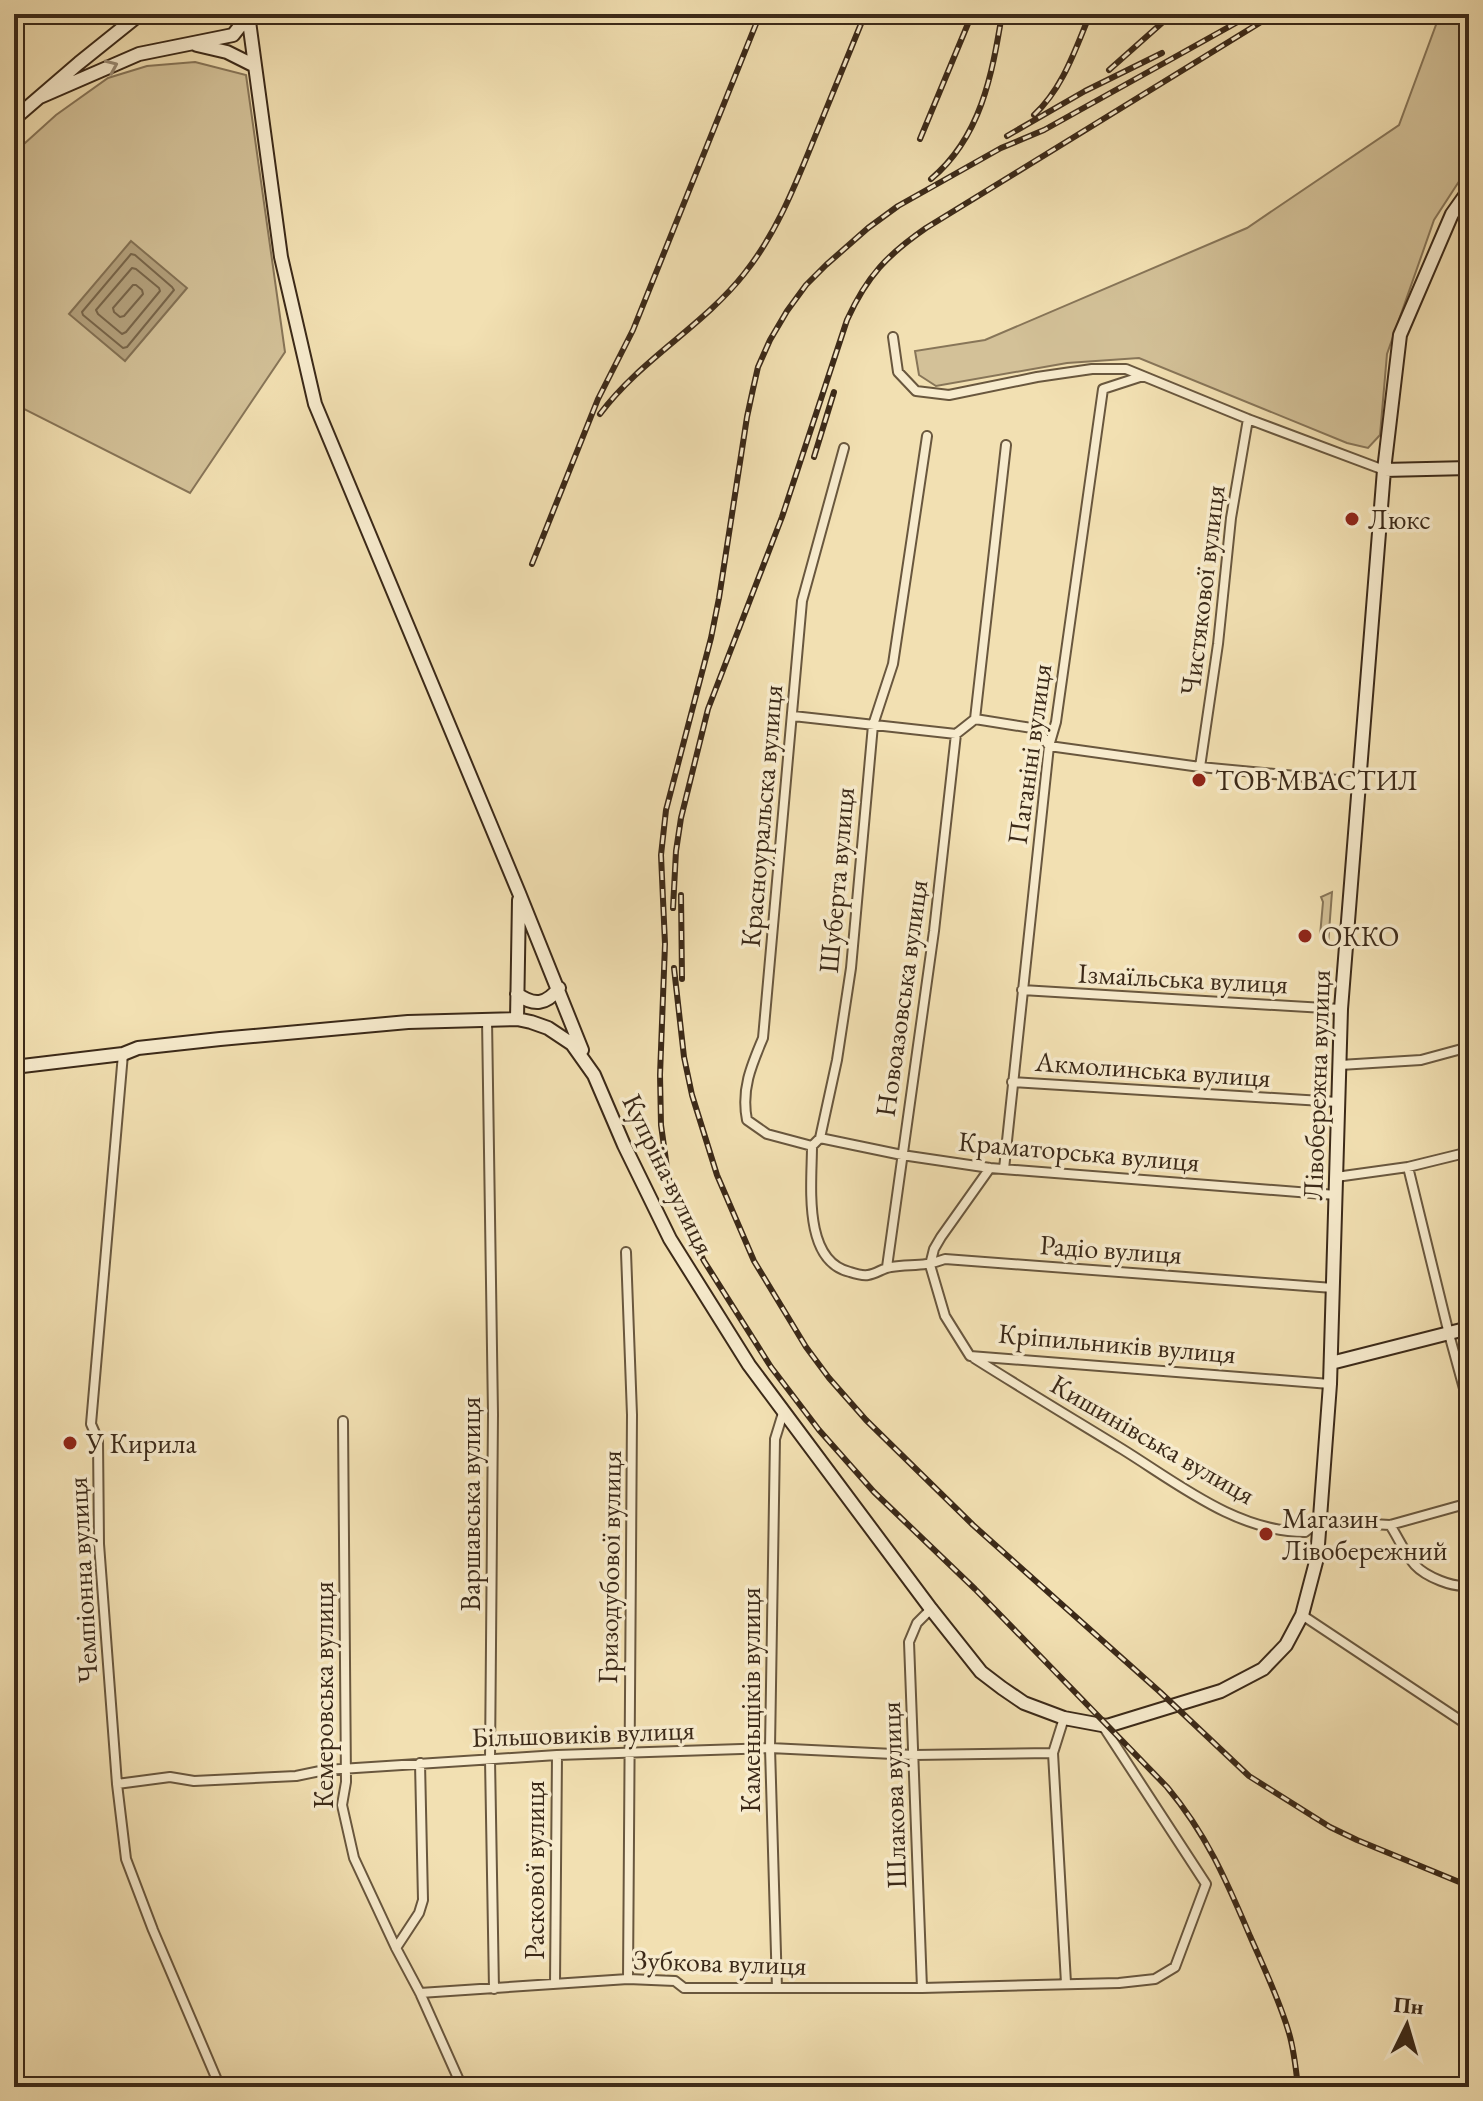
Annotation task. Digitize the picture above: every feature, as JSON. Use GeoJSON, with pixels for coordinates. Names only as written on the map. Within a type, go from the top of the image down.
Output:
{"type":"FeatureCollection","features":[{"type":"Feature","properties":{"kind":"main road"},"geometry":{"type":"LineString","coordinates":[[14,119],[140,14]]}},
{"type":"Feature","properties":{"kind":"main road"},"geometry":{"type":"LineString","coordinates":[[40,97],[139,54],[233,35],[248,15]]}},
{"type":"Feature","properties":{"kind":"main road"},"geometry":{"type":"LineString","coordinates":[[248,15],[281,257],[315,404],[559,988],[577,1024],[594,1075]]}},
{"type":"Feature","properties":{"kind":"main road"},"geometry":{"type":"LineString","coordinates":[[194,44],[227,52],[255,66]]}},
{"type":"Feature","properties":{"kind":"main road","name":"Лівобережна вулиця"},"geometry":{"type":"LineString","coordinates":[[1102,1726],[1221,1691],[1263,1669],[1286,1645],[1302,1615],[1317,1558],[1331,1363],[1341,1009],[1384,470],[1400,335],[1452,214],[1469,190]]}},
{"type":"Feature","properties":{"kind":"main road"},"geometry":{"type":"LineString","coordinates":[[1384,470],[1469,468]]}},
{"type":"Feature","properties":{"kind":"main road"},"geometry":{"type":"LineString","coordinates":[[517,1019],[519,893]]}},
{"type":"Feature","properties":{"kind":"main road"},"geometry":{"type":"LineString","coordinates":[[517,994],[526,1000],[539,1002],[551,999],[559,988]]}},
{"type":"Feature","properties":{"kind":"main road","name":"Купріна вулиця"},"geometry":{"type":"LineString","coordinates":[[14,1067],[123,1054],[138,1048],[408,1022],[517,1019],[548,1028],[572,1044],[594,1075],[670,1239],[749,1365],[981,1672],[1024,1703],[1064,1718],[1102,1726]]}},
{"type":"Feature","properties":{"kind":"main road"},"geometry":{"type":"LineString","coordinates":[[1331,1363],[1469,1328]]}},
{"type":"Feature","properties":{"kind":"street"},"geometry":{"type":"LineString","coordinates":[[893,337],[898,372],[916,391],[949,395],[1037,377],[1092,369],[1126,369],[1384,470]]}},
{"type":"Feature","properties":{"kind":"street","name":"Паганіні вулиця"},"geometry":{"type":"LineString","coordinates":[[1004,1169],[1049,746],[1056,722],[1103,389],[1143,376]]}},
{"type":"Feature","properties":{"kind":"street","name":"Чистякової вулиця"},"geometry":{"type":"LineString","coordinates":[[1200,767],[1218,644],[1231,518],[1248,419]]}},
{"type":"Feature","properties":{"kind":"street","name":"Шуберта вулиця"},"geometry":{"type":"LineString","coordinates":[[820,1138],[837,1060],[851,968],[873,725],[893,664],[927,436]]}},
{"type":"Feature","properties":{"kind":"street"},"geometry":{"type":"LineString","coordinates":[[793,716],[956,734],[975,719],[1006,445]]}},
{"type":"Feature","properties":{"kind":"street","name":"Красноуральска вулиця"},"geometry":{"type":"LineString","coordinates":[[812,1146],[767,1134],[747,1120],[744,1104],[749,1071],[763,1038],[802,601],[844,448]]}},
{"type":"Feature","properties":{"kind":"street"},"geometry":{"type":"LineString","coordinates":[[975,719],[1038,729],[1049,746],[1200,767],[1359,782]]}},
{"type":"Feature","properties":{"kind":"street","name":"Новоазовська вулиця"},"geometry":{"type":"LineString","coordinates":[[887,1267],[934,931],[956,734]]}},
{"type":"Feature","properties":{"kind":"street","name":"Ізмаїльська вулиця"},"geometry":{"type":"LineString","coordinates":[[1022,990],[1341,1009]]}},
{"type":"Feature","properties":{"kind":"street","name":"Варшавська вулиця"},"geometry":{"type":"LineString","coordinates":[[487,1019],[493,1414],[490,1759],[494,1989]]}},
{"type":"Feature","properties":{"kind":"street"},"geometry":{"type":"LineString","coordinates":[[1340,1065],[1421,1060],[1469,1047]]}},
{"type":"Feature","properties":{"kind":"street","name":"Чемпіонна вулиця"},"geometry":{"type":"LineString","coordinates":[[123,1054],[91,1424],[98,1440],[99,1544],[117,1784],[126,1859],[220,2087]]}},
{"type":"Feature","properties":{"kind":"street","name":"Акмолинська вулиця"},"geometry":{"type":"LineString","coordinates":[[1012,1082],[1338,1102]]}},
{"type":"Feature","properties":{"kind":"street"},"geometry":{"type":"LineString","coordinates":[[820,1138],[812,1146],[812,1207],[817,1239],[824,1256],[841,1270],[865,1276],[887,1267]]}},
{"type":"Feature","properties":{"kind":"street","name":"Краматорська вулиця"},"geometry":{"type":"LineString","coordinates":[[820,1138],[902,1155],[990,1168],[1336,1195]]}},
{"type":"Feature","properties":{"kind":"street"},"geometry":{"type":"LineString","coordinates":[[1336,1177],[1408,1167],[1469,1152]]}},
{"type":"Feature","properties":{"kind":"street"},"geometry":{"type":"LineString","coordinates":[[1408,1167],[1469,1407]]}},
{"type":"Feature","properties":{"kind":"street"},"geometry":{"type":"LineString","coordinates":[[930,1265],[941,1237],[990,1168]]}},
{"type":"Feature","properties":{"kind":"street","name":"Гризодубової вулиця"},"geometry":{"type":"LineString","coordinates":[[626,1252],[632,1415],[628,1979]]}},
{"type":"Feature","properties":{"kind":"street","name":"Радіо вулиця"},"geometry":{"type":"LineString","coordinates":[[887,1267],[930,1265],[945,1259],[1333,1288]]}},
{"type":"Feature","properties":{"kind":"street","name":"Кріпильників вулиця"},"geometry":{"type":"LineString","coordinates":[[930,1265],[945,1316],[970,1356],[1330,1384]]}},
{"type":"Feature","properties":{"kind":"street","name":"Кишинівська вулиця"},"geometry":{"type":"LineString","coordinates":[[970,1356],[1205,1501],[1258,1526],[1288,1532],[1305,1532],[1319,1521]]}},
{"type":"Feature","properties":{"kind":"street","name":"Каменьщіків вулиця"},"geometry":{"type":"LineString","coordinates":[[777,1988],[770,1748],[775,1439],[783,1413]]}},
{"type":"Feature","properties":{"kind":"street","name":"Кемеровська вулиця"},"geometry":{"type":"LineString","coordinates":[[343,1421],[346,1782],[342,1805],[354,1858],[462,2087]]}},
{"type":"Feature","properties":{"kind":"street"},"geometry":{"type":"LineString","coordinates":[[1319,1521],[1390,1525],[1469,1503]]}},
{"type":"Feature","properties":{"kind":"street"},"geometry":{"type":"LineString","coordinates":[[1390,1525],[1415,1566],[1439,1581],[1462,1587],[1469,1585]]}},
{"type":"Feature","properties":{"kind":"street","name":"Шлакова вулиця"},"geometry":{"type":"LineString","coordinates":[[922,1988],[909,1642],[917,1623],[931,1609]]}},
{"type":"Feature","properties":{"kind":"street"},"geometry":{"type":"LineString","coordinates":[[1302,1615],[1469,1726]]}},
{"type":"Feature","properties":{"kind":"street"},"geometry":{"type":"LineString","coordinates":[[1064,1718],[1053,1753],[1066,1983]]}},
{"type":"Feature","properties":{"kind":"street","name":"Зубкова вулиця"},"geometry":{"type":"LineString","coordinates":[[420,1993],[628,1979],[675,1981],[684,1988],[922,1988],[1119,1983],[1155,1979],[1175,1967],[1206,1884],[1102,1726]]}},
{"type":"Feature","properties":{"kind":"street","name":"Більшовиків вулиця"},"geometry":{"type":"LineString","coordinates":[[117,1784],[170,1777],[194,1781],[296,1776],[325,1770],[420,1763],[629,1752],[770,1748],[914,1755],[1053,1753]]}},
{"type":"Feature","properties":{"kind":"street","name":"Раскової вулиця"},"geometry":{"type":"LineString","coordinates":[[555,1984],[557,1755]]}},
{"type":"Feature","properties":{"kind":"street"},"geometry":{"type":"LineString","coordinates":[[396,1948],[419,1913],[423,1900],[420,1763]]}},
{"type":"Feature","properties":{"kind":"shaded area"},"geometry":{"type":"Polygon","coordinates":[[[1440,14],[1469,14],[1469,166],[1434,220],[1387,354],[1380,435],[1368,448],[1347,443],[1139,358],[1067,363],[936,386],[919,375],[915,351],[985,340],[1247,228],[1399,125],[1440,14]]]}},
{"type":"Feature","properties":{"kind":"shaded area"},"geometry":{"type":"Polygon","coordinates":[[[195,62],[246,75],[285,352],[190,493],[14,404],[14,153],[56,115],[108,78],[147,66],[195,62]]]}},
{"type":"Feature","properties":{"kind":"shaded area"},"geometry":{"type":"Polygon","coordinates":[[[1332,892],[1328,945],[1320,936],[1321,897],[1332,892]]]}},
{"type":"Feature","properties":{"kind":"water"},"geometry":{"type":"Polygon","coordinates":[[[131,241],[187,288],[125,361],[69,314],[131,241]]]}},
{"type":"Feature","properties":{"kind":"railway"},"geometry":{"type":"LineString","coordinates":[[532,564],[598,399],[633,330],[760,14]]}},
{"type":"Feature","properties":{"kind":"railway"},"geometry":{"type":"LineString","coordinates":[[600,414],[634,376],[710,310],[755,259],[792,192],[865,14]]}},
{"type":"Feature","properties":{"kind":"railway"},"geometry":{"type":"LineString","coordinates":[[920,139],[972,14]]}},
{"type":"Feature","properties":{"kind":"railway"},"geometry":{"type":"LineString","coordinates":[[931,179],[962,144],[982,104],[1002,14]]}},
{"type":"Feature","properties":{"kind":"railway"},"geometry":{"type":"LineString","coordinates":[[1034,115],[1061,81],[1090,14]]}},
{"type":"Feature","properties":{"kind":"railway"},"geometry":{"type":"LineString","coordinates":[[1109,70],[1172,14]]}},
{"type":"Feature","properties":{"kind":"railway"},"geometry":{"type":"LineString","coordinates":[[1252,14],[1044,130],[1001,148],[898,206],[868,228],[806,285],[770,340],[758,367],[747,417],[711,638],[666,810],[661,855],[665,944],[661,1125],[675,1201],[704,1261],[771,1367],[819,1430],[874,1492],[975,1589],[1167,1787],[1205,1840],[1276,1996],[1291,2039],[1298,2087]]}},
{"type":"Feature","properties":{"kind":"railway"},"geometry":{"type":"LineString","coordinates":[[673,908],[681,818],[708,709],[782,517],[847,320],[862,291],[889,257],[926,228],[1274,14]]}},
{"type":"Feature","properties":{"kind":"railway"},"geometry":{"type":"LineString","coordinates":[[1007,136],[1085,91],[1162,53]]}},
{"type":"Feature","properties":{"kind":"railway"},"geometry":{"type":"LineString","coordinates":[[814,457],[834,392]]}},
{"type":"Feature","properties":{"kind":"railway"},"geometry":{"type":"LineString","coordinates":[[681,895],[682,979]]}},
{"type":"Feature","properties":{"kind":"railway"},"geometry":{"type":"LineString","coordinates":[[674,968],[684,1057],[692,1095],[717,1175],[754,1261],[806,1347],[829,1378],[866,1420],[973,1525],[1249,1776],[1330,1827],[1469,1886]]}},
{"type":"Feature","properties":{"kind":"place","name":"Люкс"},"geometry":{"type":"Point","coordinates":[1352,519]}},
{"type":"Feature","properties":{"kind":"place","name":"ТОВ МВАСТИЛ"},"geometry":{"type":"Point","coordinates":[1199,780]}},
{"type":"Feature","properties":{"kind":"place","name":"ОККО"},"geometry":{"type":"Point","coordinates":[1305,936]}},
{"type":"Feature","properties":{"kind":"place","name":"У Кирила"},"geometry":{"type":"Point","coordinates":[70,1443]}},
{"type":"Feature","properties":{"kind":"place","name":"Магазин Лівобережний"},"geometry":{"type":"Point","coordinates":[1266,1534]}}]}
